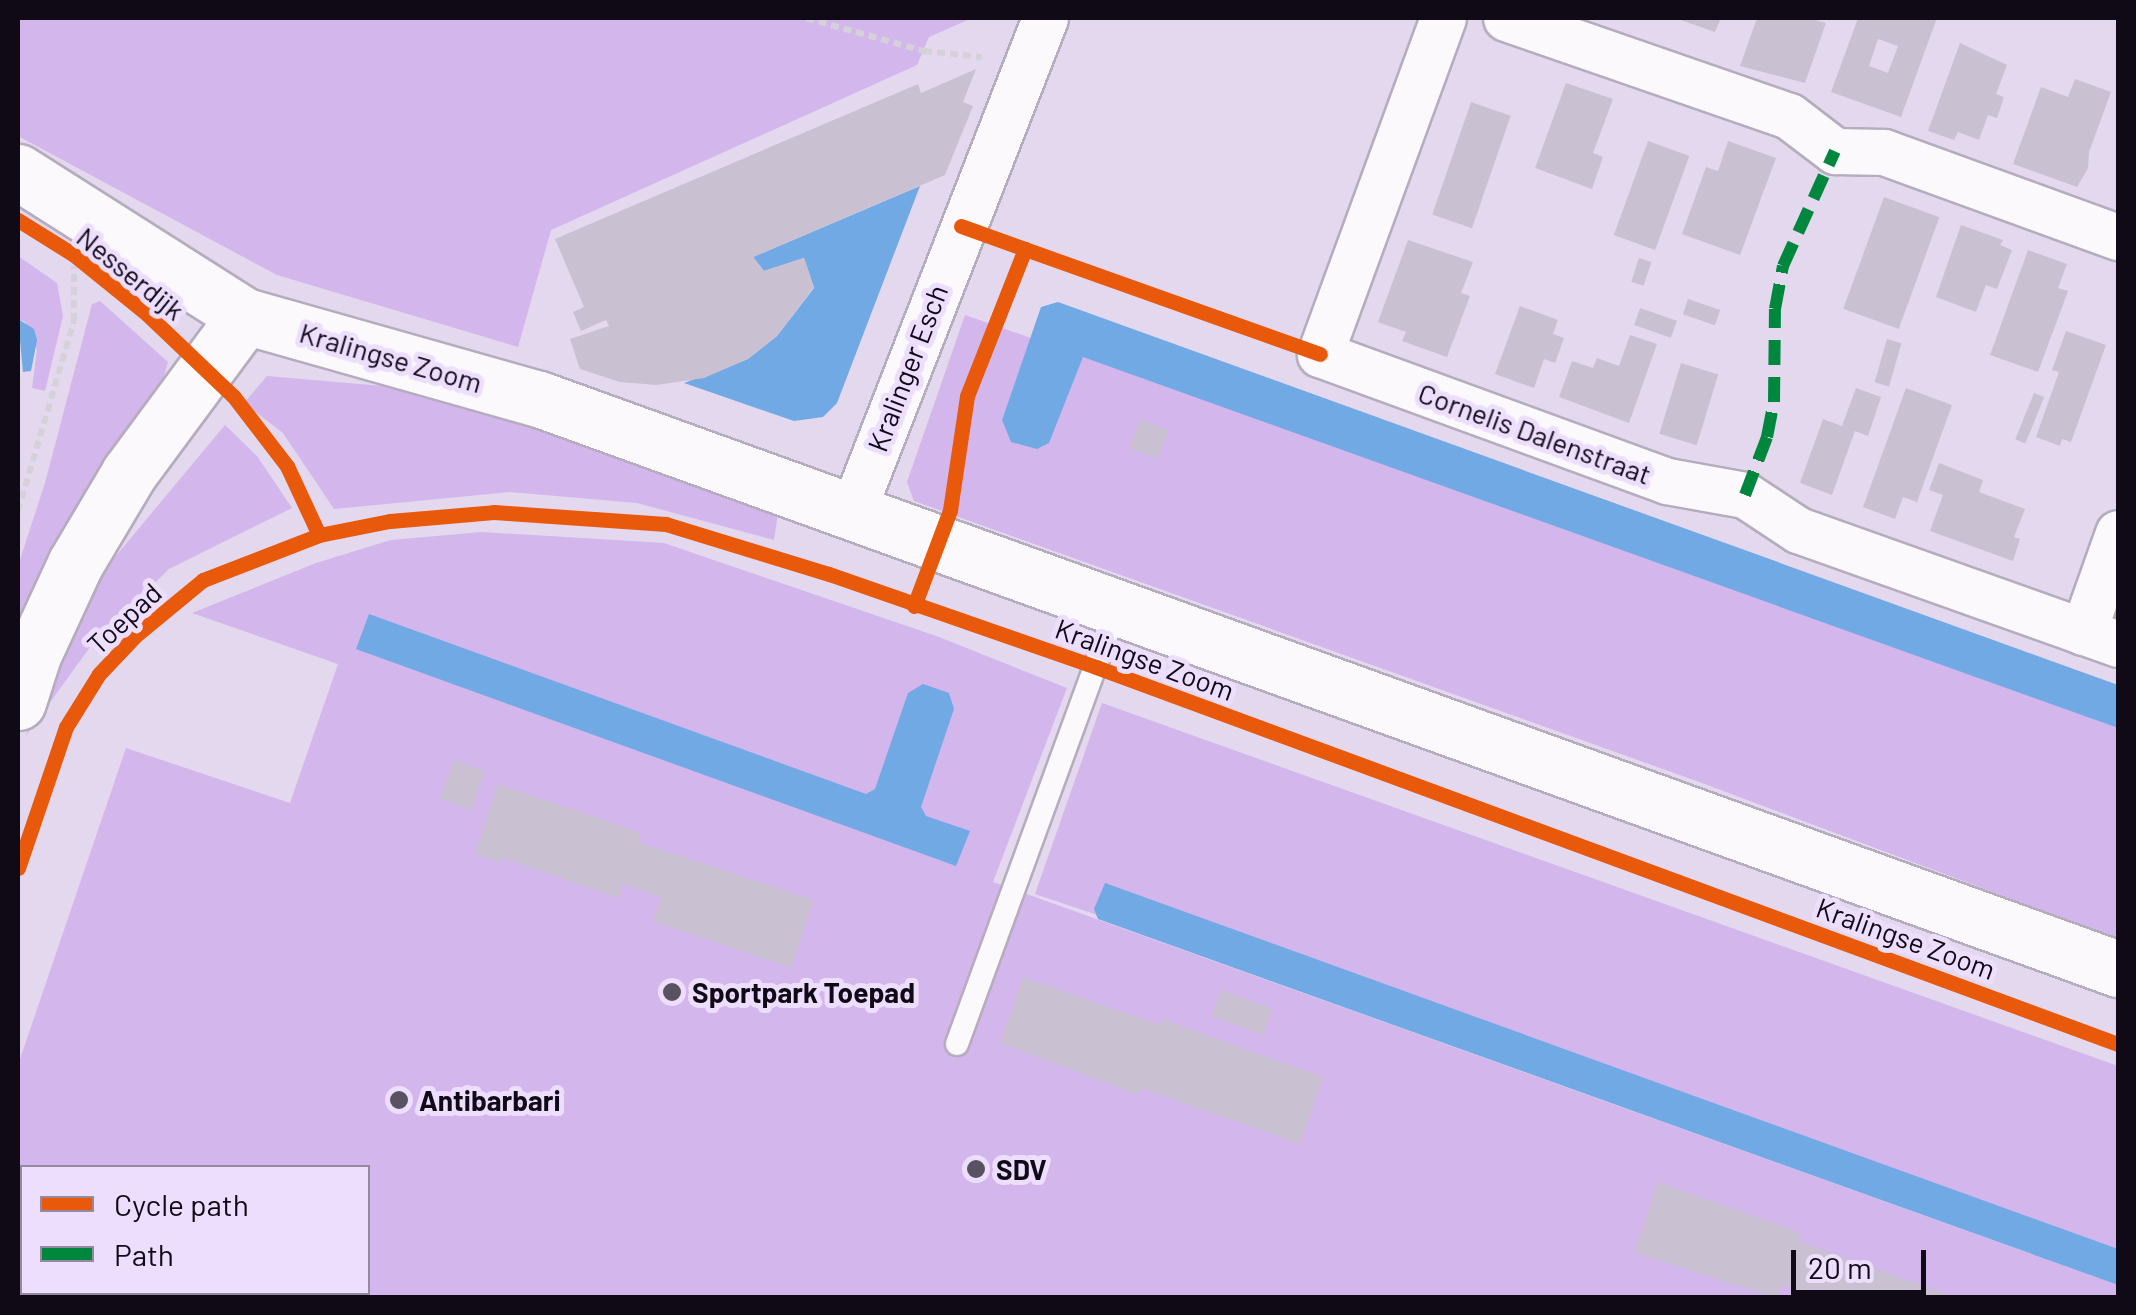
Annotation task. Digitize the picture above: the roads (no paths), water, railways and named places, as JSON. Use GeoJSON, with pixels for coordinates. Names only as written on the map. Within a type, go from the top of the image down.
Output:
{"type":"FeatureCollection","features":[{"type":"Feature","properties":{"kind":"street","name":"Kralinger Esch"},"geometry":{"type":"LineString","coordinates":[[853,510],[1045,18]]}},
{"type":"Feature","properties":{"kind":"street","name":"Cornelis Dalenstraat"},"geometry":{"type":"LineString","coordinates":[[1442,18],[1320,354],[1667,482],[1745,496],[1798,530],[2101,638]]}},
{"type":"Feature","properties":{"kind":"street"},"geometry":{"type":"LineString","coordinates":[[1506,18],[1788,116],[1835,151],[1884,152],[2118,237]]}},
{"type":"Feature","properties":{"kind":"street","name":"Nesserdijk"},"geometry":{"type":"LineString","coordinates":[[18,172],[245,316]]}},
{"type":"Feature","properties":{"kind":"street","name":"Kralingse Zoom"},"geometry":{"type":"LineString","coordinates":[[245,316],[539,399],[2118,968]]}},
{"type":"Feature","properties":{"kind":"street","name":"Toepad"},"geometry":{"type":"LineString","coordinates":[[18,702],[33,656],[84,548],[129,473],[245,316]]}},
{"type":"Feature","properties":{"kind":"street"},"geometry":{"type":"LineString","coordinates":[[2101,638],[2118,533]]}},
{"type":"Feature","properties":{"kind":"lane"},"geometry":{"type":"LineString","coordinates":[[957,1044],[1117,607]]}},
{"type":"Feature","properties":{"kind":"water"},"geometry":{"type":"Polygon","coordinates":[[[920,186],[837,403],[823,417],[794,421],[684,383],[748,359],[777,336],[814,288],[804,258],[764,271],[753,257],[920,186]]]}},
{"type":"Feature","properties":{"kind":"water"},"geometry":{"type":"Polygon","coordinates":[[[1058,302],[2118,685],[2118,728],[1083,357],[1049,443],[1037,449],[1011,442],[1002,420],[1041,307],[1058,302]]]}},
{"type":"Feature","properties":{"kind":"water"},"geometry":{"type":"Polygon","coordinates":[[[18,319],[34,329],[37,340],[31,371],[23,372],[18,319]]]}},
{"type":"Feature","properties":{"kind":"water"},"geometry":{"type":"Polygon","coordinates":[[[369,614],[866,794],[875,789],[908,693],[923,684],[949,693],[954,709],[921,807],[926,816],[970,831],[956,866],[356,649],[369,614]]]}},
{"type":"Feature","properties":{"kind":"water"},"geometry":{"type":"Polygon","coordinates":[[[1105,883],[2118,1249],[2118,1285],[1098,919],[1094,909],[1105,883]]]}},
{"type":"Feature","properties":{"kind":"place","name":"Sportpark Toepad"},"geometry":{"type":"Point","coordinates":[672,992]}},
{"type":"Feature","properties":{"kind":"place","name":"Antibarbari"},"geometry":{"type":"Point","coordinates":[399,1100]}},
{"type":"Feature","properties":{"kind":"place","name":"SDV"},"geometry":{"type":"Point","coordinates":[976,1169]}}]}
